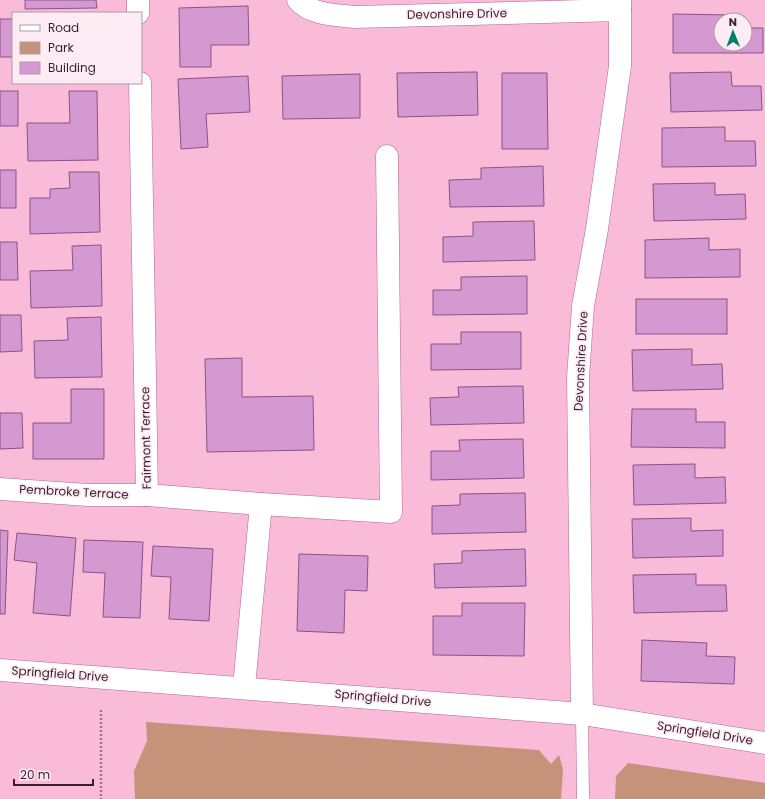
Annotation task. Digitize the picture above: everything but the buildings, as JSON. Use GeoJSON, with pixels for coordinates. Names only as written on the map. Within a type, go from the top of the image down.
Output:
{"type":"FeatureCollection","features":[{"type":"Feature","properties":{"kind":"street"},"geometry":{"type":"LineString","coordinates":[[138,0],[138,12]]}},
{"type":"Feature","properties":{"kind":"street","name":"Devonshire Drive"},"geometry":{"type":"LineString","coordinates":[[298,0],[302,4],[324,14],[355,17],[620,5],[620,66],[583,306],[578,377],[582,714]]}},
{"type":"Feature","properties":{"kind":"street","name":"Fairmont Terrace"},"geometry":{"type":"LineString","coordinates":[[140,84],[147,495],[391,512],[387,156]]}},
{"type":"Feature","properties":{"kind":"street","name":"Pembroke Terrace"},"geometry":{"type":"LineString","coordinates":[[0,489],[88,495],[147,495]]}},
{"type":"Feature","properties":{"kind":"street"},"geometry":{"type":"LineString","coordinates":[[244,687],[261,504]]}},
{"type":"Feature","properties":{"kind":"street","name":"Springfield Drive"},"geometry":{"type":"LineString","coordinates":[[0,670],[244,687],[582,714],[765,743]]}},
{"type":"Feature","properties":{"kind":"lane"},"geometry":{"type":"LineString","coordinates":[[582,714],[583,799]]}},
{"type":"Feature","properties":{"kind":"path"},"geometry":{"type":"LineString","coordinates":[[101,710],[101,799]]}},
{"type":"Feature","properties":{"kind":"green space"},"geometry":{"type":"Polygon","coordinates":[[[146,722],[539,750],[551,764],[559,755],[563,769],[561,799],[135,799],[134,771],[147,741],[146,722]]]}},
{"type":"Feature","properties":{"kind":"green space"},"geometry":{"type":"Polygon","coordinates":[[[628,763],[765,783],[765,799],[615,799],[616,776],[628,763]]]}}]}
